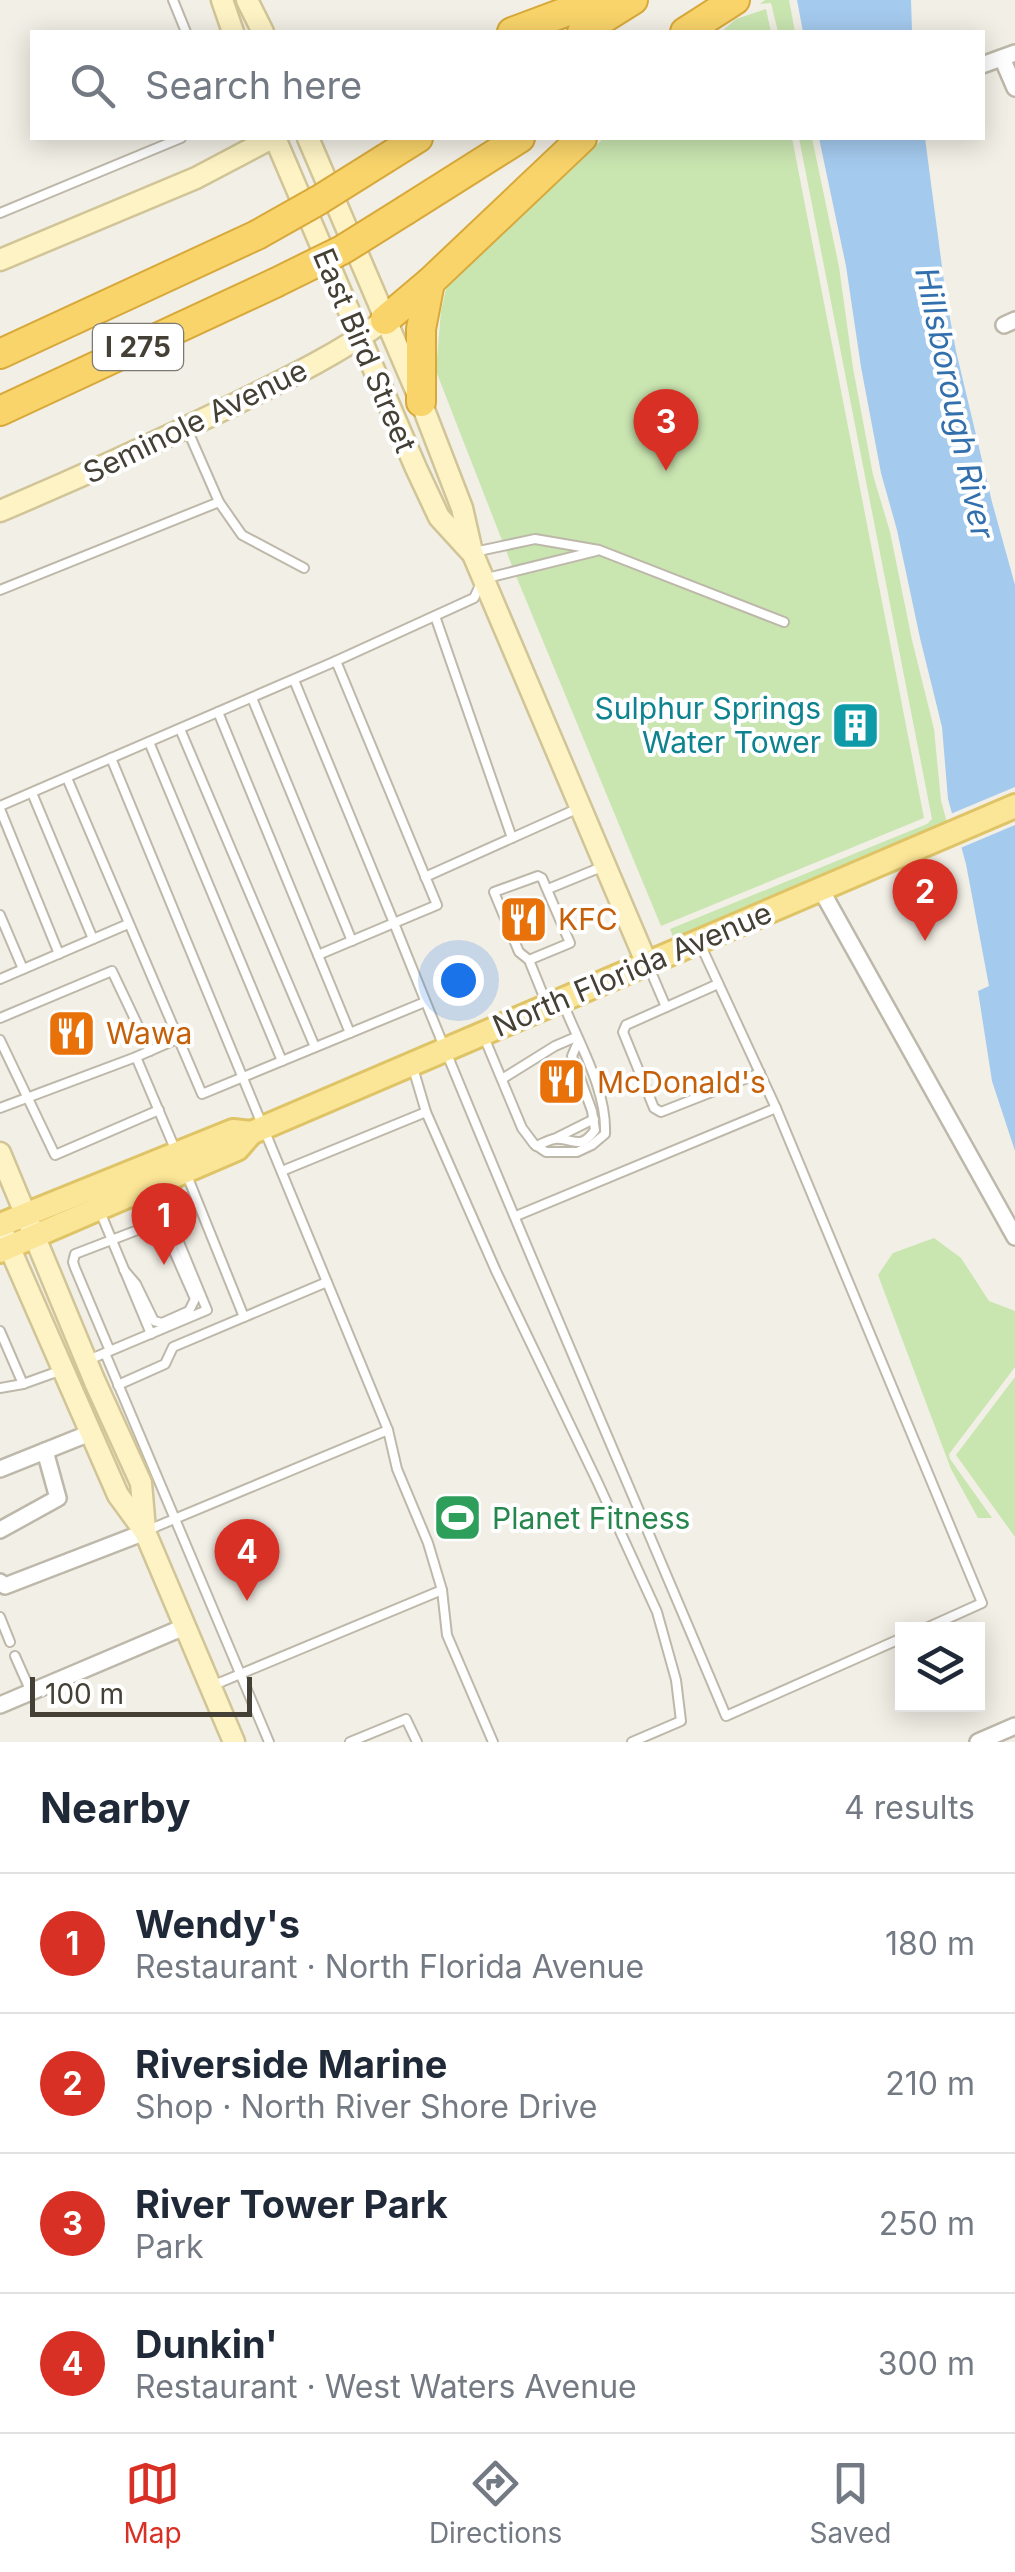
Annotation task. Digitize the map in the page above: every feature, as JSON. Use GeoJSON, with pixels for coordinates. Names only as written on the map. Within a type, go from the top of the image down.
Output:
{"type":"FeatureCollection","features":[{"type":"Feature","properties":{"kind":"highway"},"geometry":{"type":"LineString","coordinates":[[517,30],[598,0]]}},
{"type":"Feature","properties":{"kind":"highway"},"geometry":{"type":"LineString","coordinates":[[585,30],[632,0]]}},
{"type":"Feature","properties":{"kind":"highway"},"geometry":{"type":"LineString","coordinates":[[690,30],[735,0]]}},
{"type":"Feature","properties":{"kind":"highway","name":"I 275"},"geometry":{"type":"LineString","coordinates":[[0,354],[258,234],[415,140]]}},
{"type":"Feature","properties":{"kind":"highway","name":"I 275"},"geometry":{"type":"LineString","coordinates":[[0,411],[342,250],[517,140]]}},
{"type":"Feature","properties":{"kind":"highway"},"geometry":{"type":"LineString","coordinates":[[385,320],[580,140]]}},
{"type":"Feature","properties":{"kind":"highway"},"geometry":{"type":"LineString","coordinates":[[420,402],[421,329],[430,282]]}},
{"type":"Feature","properties":{"kind":"main road"},"geometry":{"type":"LineString","coordinates":[[222,0],[231,30]]}},
{"type":"Feature","properties":{"kind":"main road"},"geometry":{"type":"LineString","coordinates":[[246,0],[262,30]]}},
{"type":"Feature","properties":{"kind":"main road"},"geometry":{"type":"LineString","coordinates":[[0,260],[196,178],[270,140]]}},
{"type":"Feature","properties":{"kind":"main road","name":"East Bird Street"},"geometry":{"type":"LineString","coordinates":[[275,140],[439,516],[472,552]]}},
{"type":"Feature","properties":{"kind":"main road","name":"East Bird Street"},"geometry":{"type":"LineString","coordinates":[[309,140],[420,402],[462,508],[483,579],[648,964]]}},
{"type":"Feature","properties":{"kind":"main road","name":"Seminole Avenue"},"geometry":{"type":"LineString","coordinates":[[0,512],[276,384],[385,320]]}},
{"type":"Feature","properties":{"kind":"main road","name":"North Florida Avenue"},"geometry":{"type":"LineString","coordinates":[[0,1225],[181,1162],[238,1149],[257,1131],[1015,806]]}},
{"type":"Feature","properties":{"kind":"main road"},"geometry":{"type":"LineString","coordinates":[[0,1153],[34,1238],[100,1355],[142,1483],[145,1532]]}},
{"type":"Feature","properties":{"kind":"main road","name":"North Florida Avenue"},"geometry":{"type":"LineString","coordinates":[[5,1250],[99,1209],[181,1162]]}},
{"type":"Feature","properties":{"kind":"main road"},"geometry":{"type":"LineString","coordinates":[[0,1225],[5,1250],[118,1495],[145,1532],[234,1742]]}},
{"type":"Feature","properties":{"kind":"street"},"geometry":{"type":"LineString","coordinates":[[1008,56],[1015,88]]}},
{"type":"Feature","properties":{"kind":"street"},"geometry":{"type":"LineString","coordinates":[[820,888],[1015,1237]]}},
{"type":"Feature","properties":{"kind":"street"},"geometry":{"type":"LineString","coordinates":[[0,1469],[90,1433]]}},
{"type":"Feature","properties":{"kind":"street"},"geometry":{"type":"LineString","coordinates":[[0,1530],[58,1498],[44,1450]]}},
{"type":"Feature","properties":{"kind":"street"},"geometry":{"type":"LineString","coordinates":[[2,1587],[145,1532]]}},
{"type":"Feature","properties":{"kind":"street"},"geometry":{"type":"LineString","coordinates":[[0,1705],[184,1627]]}},
{"type":"Feature","properties":{"kind":"street"},"geometry":{"type":"LineString","coordinates":[[978,1742],[1015,1726]]}},
{"type":"Feature","properties":{"kind":"lane"},"geometry":{"type":"LineString","coordinates":[[173,0],[185,30]]}},
{"type":"Feature","properties":{"kind":"lane"},"geometry":{"type":"LineString","coordinates":[[0,213],[176,140]]}},
{"type":"Feature","properties":{"kind":"lane"},"geometry":{"type":"LineString","coordinates":[[186,428],[219,502],[242,534],[304,568]]}},
{"type":"Feature","properties":{"kind":"lane"},"geometry":{"type":"LineString","coordinates":[[0,590],[219,502]]}},
{"type":"Feature","properties":{"kind":"lane"},"geometry":{"type":"LineString","coordinates":[[472,552],[534,539],[599,550],[784,622]]}},
{"type":"Feature","properties":{"kind":"lane"},"geometry":{"type":"LineString","coordinates":[[59,954],[0,808],[474,598],[483,579],[599,550]]}},
{"type":"Feature","properties":{"kind":"lane"},"geometry":{"type":"LineString","coordinates":[[435,616],[512,838]]}},
{"type":"Feature","properties":{"kind":"lane"},"geometry":{"type":"LineString","coordinates":[[318,955],[437,904],[336,662]]}},
{"type":"Feature","properties":{"kind":"lane"},"geometry":{"type":"LineString","coordinates":[[294,680],[443,1050],[726,1716],[895,1641]]}},
{"type":"Feature","properties":{"kind":"lane"},"geometry":{"type":"LineString","coordinates":[[252,698],[352,941]]}},
{"type":"Feature","properties":{"kind":"lane"},"geometry":{"type":"LineString","coordinates":[[218,712],[350,1033]]}},
{"type":"Feature","properties":{"kind":"lane"},"geometry":{"type":"LineString","coordinates":[[180,729],[316,1048]]}},
{"type":"Feature","properties":{"kind":"lane"},"geometry":{"type":"LineString","coordinates":[[149,742],[282,1061]]}},
{"type":"Feature","properties":{"kind":"lane"},"geometry":{"type":"LineString","coordinates":[[111,758],[244,1077],[257,1131],[282,1170],[388,1430],[397,1469],[428,1543],[442,1590],[447,1635],[493,1742]]}},
{"type":"Feature","properties":{"kind":"lane"},"geometry":{"type":"LineString","coordinates":[[67,778],[202,1094],[425,1002]]}},
{"type":"Feature","properties":{"kind":"lane"},"geometry":{"type":"LineString","coordinates":[[32,792],[93,939]]}},
{"type":"Feature","properties":{"kind":"lane"},"geometry":{"type":"LineString","coordinates":[[425,877],[580,807]]}},
{"type":"Feature","properties":{"kind":"lane"},"geometry":{"type":"LineString","coordinates":[[548,889],[606,866]]}},
{"type":"Feature","properties":{"kind":"lane"},"geometry":{"type":"LineString","coordinates":[[483,1033],[522,1128],[536,1146],[546,1152],[576,1152],[605,1134],[606,1116],[577,1040],[529,960],[519,952],[494,892],[538,876],[548,889],[570,943],[529,960]]}},
{"type":"Feature","properties":{"kind":"lane"},"geometry":{"type":"LineString","coordinates":[[0,914],[23,969]]}},
{"type":"Feature","properties":{"kind":"lane"},"geometry":{"type":"LineString","coordinates":[[0,978],[128,924]]}},
{"type":"Feature","properties":{"kind":"lane"},"geometry":{"type":"LineString","coordinates":[[699,942],[776,1108],[982,1603],[940,1622]]}},
{"type":"Feature","properties":{"kind":"lane"},"geometry":{"type":"LineString","coordinates":[[648,964],[666,1007]]}},
{"type":"Feature","properties":{"kind":"lane"},"geometry":{"type":"LineString","coordinates":[[0,1018],[112,971],[150,1051]]}},
{"type":"Feature","properties":{"kind":"lane"},"geometry":{"type":"LineString","coordinates":[[718,984],[626,1025],[623,1032],[654,1108],[661,1112],[760,1072]]}},
{"type":"Feature","properties":{"kind":"lane"},"geometry":{"type":"LineString","coordinates":[[0,1108],[136,1058],[177,1038]]}},
{"type":"Feature","properties":{"kind":"lane"},"geometry":{"type":"LineString","coordinates":[[0,1040],[55,1155],[159,1110]]}},
{"type":"Feature","properties":{"kind":"lane"},"geometry":{"type":"LineString","coordinates":[[502,1080],[555,1046],[577,1040]]}},
{"type":"Feature","properties":{"kind":"lane"},"geometry":{"type":"LineString","coordinates":[[554,1139],[578,1144],[588,1140],[595,1130],[572,1056],[577,1040]]}},
{"type":"Feature","properties":{"kind":"lane"},"geometry":{"type":"LineString","coordinates":[[136,1058],[244,1317]]}},
{"type":"Feature","properties":{"kind":"lane"},"geometry":{"type":"LineString","coordinates":[[412,1063],[426,1112],[496,1271],[598,1480],[657,1612],[676,1680],[680,1721],[632,1742]]}},
{"type":"Feature","properties":{"kind":"lane"},"geometry":{"type":"LineString","coordinates":[[516,1216],[776,1108]]}},
{"type":"Feature","properties":{"kind":"lane"},"geometry":{"type":"LineString","coordinates":[[282,1170],[426,1112]]}},
{"type":"Feature","properties":{"kind":"lane"},"geometry":{"type":"LineString","coordinates":[[536,1146],[594,1119]]}},
{"type":"Feature","properties":{"kind":"lane"},"geometry":{"type":"LineString","coordinates":[[197,1202],[169,1218],[75,1254],[73,1262],[100,1355],[118,1385],[119,1411],[175,1519],[270,1742]]}},
{"type":"Feature","properties":{"kind":"lane"},"geometry":{"type":"LineString","coordinates":[[99,1209],[151,1334]]}},
{"type":"Feature","properties":{"kind":"lane"},"geometry":{"type":"LineString","coordinates":[[124,1270],[136,1284],[154,1321],[162,1323],[189,1311],[194,1299],[173,1249],[169,1218]]}},
{"type":"Feature","properties":{"kind":"lane"},"geometry":{"type":"LineString","coordinates":[[100,1355],[207,1310],[169,1218]]}},
{"type":"Feature","properties":{"kind":"lane"},"geometry":{"type":"LineString","coordinates":[[118,1385],[165,1364],[173,1348],[327,1282]]}},
{"type":"Feature","properties":{"kind":"lane"},"geometry":{"type":"LineString","coordinates":[[0,1332],[24,1384]]}},
{"type":"Feature","properties":{"kind":"lane"},"geometry":{"type":"LineString","coordinates":[[0,1388],[62,1370]]}},
{"type":"Feature","properties":{"kind":"lane"},"geometry":{"type":"LineString","coordinates":[[145,1532],[388,1430]]}},
{"type":"Feature","properties":{"kind":"lane"},"geometry":{"type":"LineString","coordinates":[[210,1686],[442,1590]]}},
{"type":"Feature","properties":{"kind":"lane"},"geometry":{"type":"LineString","coordinates":[[0,1617],[10,1642]]}},
{"type":"Feature","properties":{"kind":"lane"},"geometry":{"type":"LineString","coordinates":[[15,1656],[31,1692]]}},
{"type":"Feature","properties":{"kind":"lane"},"geometry":{"type":"LineString","coordinates":[[350,1742],[406,1719],[416,1742]]}},
{"type":"Feature","properties":{"kind":"green space"},"geometry":{"type":"Polygon","coordinates":[[[765,0],[789,0],[795,30],[778,30],[771,3],[760,4],[765,0]]]}},
{"type":"Feature","properties":{"kind":"green space"},"geometry":{"type":"Polygon","coordinates":[[[766,9],[771,30],[723,30],[736,19],[766,9]]]}},
{"type":"Feature","properties":{"kind":"green space"},"geometry":{"type":"Polygon","coordinates":[[[602,140],[792,140],[924,818],[661,926],[436,371],[441,311],[449,276],[602,140]]]}},
{"type":"Feature","properties":{"kind":"green space"},"geometry":{"type":"Polygon","coordinates":[[[799,140],[812,140],[839,267],[873,475],[890,532],[934,729],[941,801],[948,826],[675,942],[670,929],[932,819],[799,140]]]}},
{"type":"Feature","properties":{"kind":"green space"},"geometry":{"type":"Polygon","coordinates":[[[934,1238],[961,1258],[989,1301],[1015,1311],[1015,1367],[949,1454],[992,1518],[978,1518],[951,1469],[878,1275],[893,1253],[934,1238]]]}},
{"type":"Feature","properties":{"kind":"green space"},"geometry":{"type":"Polygon","coordinates":[[[1015,1377],[1015,1537],[956,1455],[1015,1377]]]}},
{"type":"Feature","properties":{"kind":"water"},"geometry":{"type":"Polygon","coordinates":[[[797,0],[911,0],[912,30],[803,30],[797,0]]]}},
{"type":"Feature","properties":{"kind":"water","name":"Hillsborough River"},"geometry":{"type":"Polygon","coordinates":[[[819,140],[925,140],[956,351],[1015,585],[1015,1151],[992,1081],[978,991],[989,986],[966,864],[948,799],[942,727],[881,473],[846,266],[819,140]]]}},
{"type":"Feature","properties":{"kind":"pier"},"geometry":{"type":"Polygon","coordinates":[[[1015,787],[1015,825],[958,849],[948,815],[1015,787]]]}},
{"type":"Feature","properties":{"kind":"place","name":"River Tower Park"},"geometry":{"type":"Point","coordinates":[666,471]}},
{"type":"Feature","properties":{"kind":"place","name":"Sulphur Springs Water Tower"},"geometry":{"type":"Point","coordinates":[856,725]}},
{"type":"Feature","properties":{"kind":"place","name":"KFC"},"geometry":{"type":"Point","coordinates":[523,919]}},
{"type":"Feature","properties":{"kind":"place","name":"Riverside Marine"},"geometry":{"type":"Point","coordinates":[925,941]}},
{"type":"Feature","properties":{"kind":"place","name":"Wawa"},"geometry":{"type":"Point","coordinates":[71,1033]}},
{"type":"Feature","properties":{"kind":"place","name":"McDonald's"},"geometry":{"type":"Point","coordinates":[562,1082]}},
{"type":"Feature","properties":{"kind":"place","name":"Wendy's"},"geometry":{"type":"Point","coordinates":[164,1265]}},
{"type":"Feature","properties":{"kind":"place","name":"Planet Fitness"},"geometry":{"type":"Point","coordinates":[457,1518]}},
{"type":"Feature","properties":{"kind":"place","name":"Dunkin'"},"geometry":{"type":"Point","coordinates":[247,1601]}}]}
